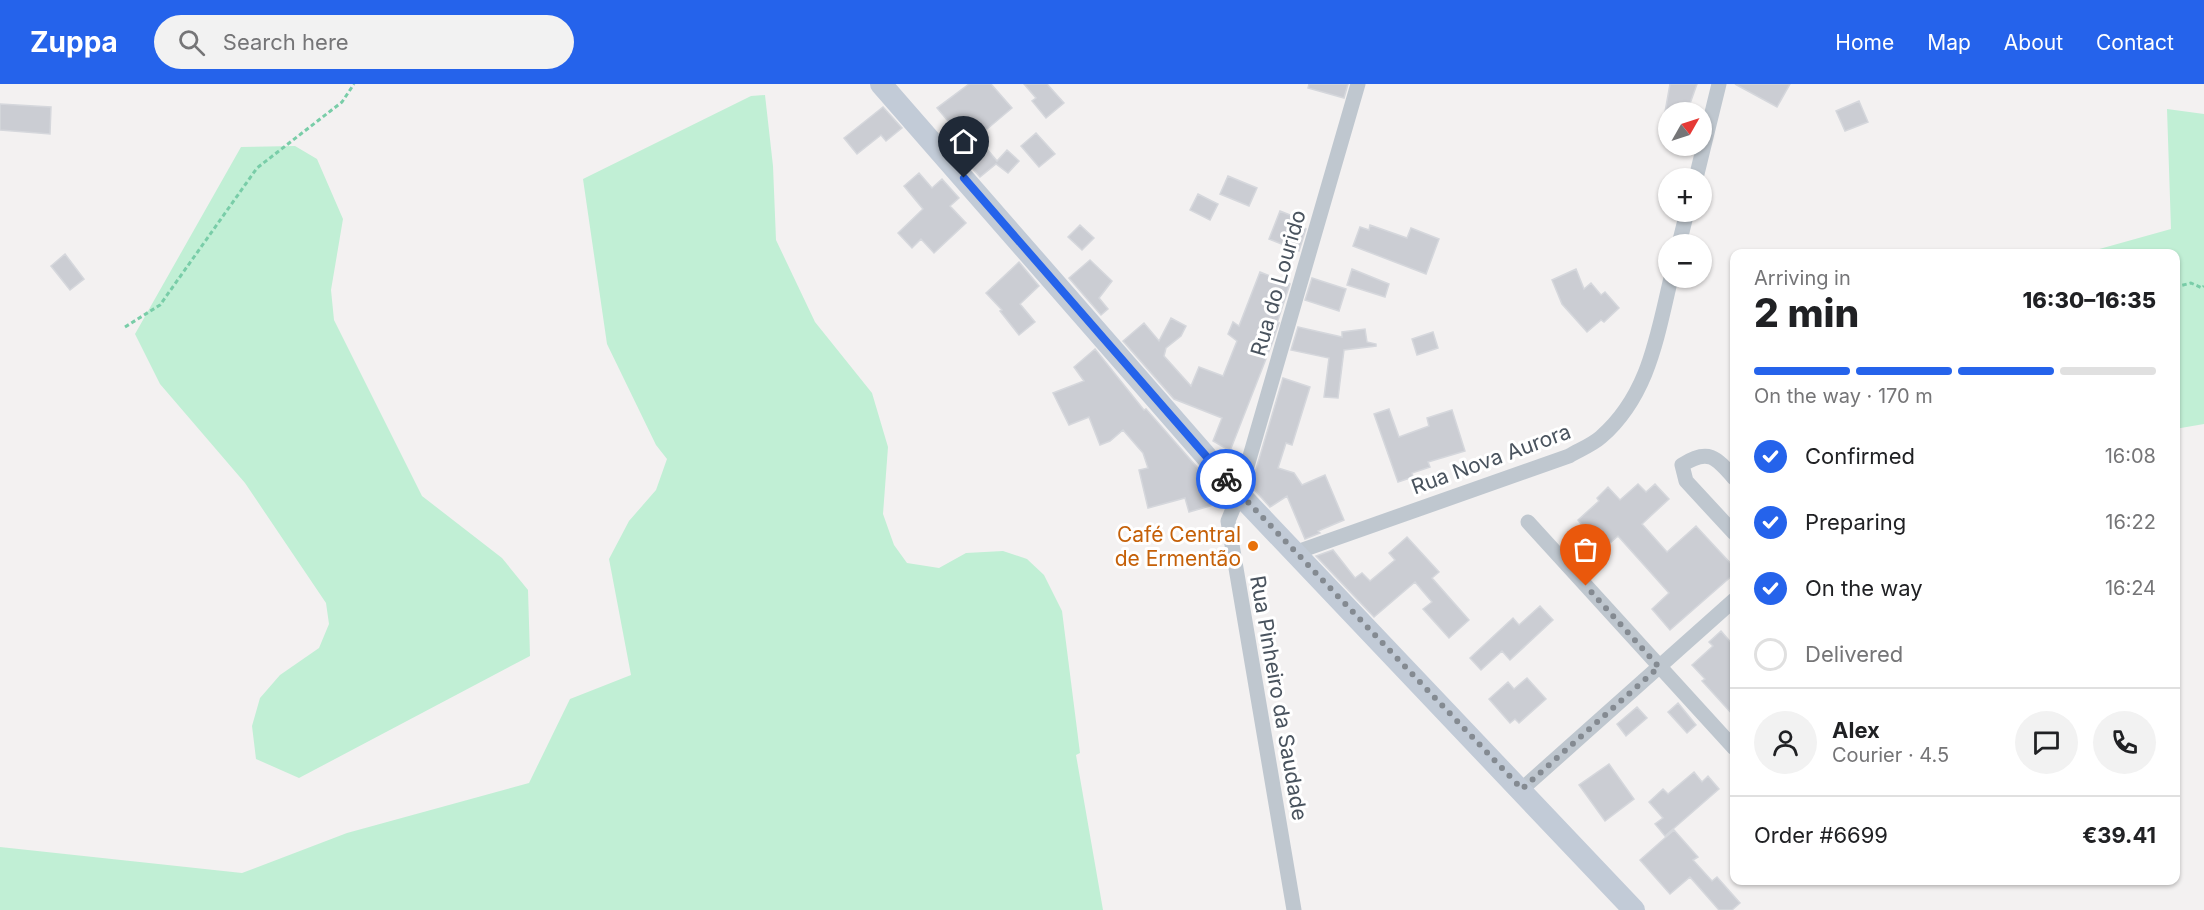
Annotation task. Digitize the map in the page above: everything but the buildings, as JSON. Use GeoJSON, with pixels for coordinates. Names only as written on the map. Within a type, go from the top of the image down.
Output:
{"type":"FeatureCollection","features":[{"type":"Feature","properties":{"kind":"street"},"geometry":{"type":"LineString","coordinates":[[881,84],[1239,494],[1522,789],[1634,910]]}},
{"type":"Feature","properties":{"kind":"street","name":"Rua do Lourido"},"geometry":{"type":"LineString","coordinates":[[1239,494],[1358,84]]}},
{"type":"Feature","properties":{"kind":"street"},"geometry":{"type":"LineString","coordinates":[[1698,168],[1719,84]]}},
{"type":"Feature","properties":{"kind":"street","name":"Rua Nova Aurora"},"geometry":{"type":"LineString","coordinates":[[1294,552],[1569,456],[1600,438],[1628,410],[1650,365],[1669,288]]}},
{"type":"Feature","properties":{"kind":"street"},"geometry":{"type":"LineString","coordinates":[[1730,474],[1720,463],[1709,457],[1696,456],[1682,465],[1686,481],[1730,529]]}},
{"type":"Feature","properties":{"kind":"street","name":"Rua Pinheiro da Saudade"},"geometry":{"type":"LineString","coordinates":[[1239,494],[1228,521],[1294,910]]}},
{"type":"Feature","properties":{"kind":"street"},"geometry":{"type":"LineString","coordinates":[[1528,522],[1730,744]]}},
{"type":"Feature","properties":{"kind":"street"},"geometry":{"type":"LineString","coordinates":[[1522,789],[1730,604]]}},
{"type":"Feature","properties":{"kind":"path"},"geometry":{"type":"LineString","coordinates":[[125,327],[160,305],[257,168],[342,102],[354,84]]}},
{"type":"Feature","properties":{"kind":"path"},"geometry":{"type":"LineString","coordinates":[[2180,286],[2191,283],[2202,288],[2204,286]]}},
{"type":"Feature","properties":{"kind":"green space"},"geometry":{"type":"Polygon","coordinates":[[[765,95],[773,166],[776,240],[815,322],[872,393],[888,447],[883,514],[894,545],[907,563],[939,568],[966,553],[1003,551],[1027,559],[1044,575],[1062,611],[1080,753],[1076,755],[1103,910],[0,910],[0,847],[242,873],[347,833],[529,783],[570,699],[631,675],[609,559],[629,521],[656,490],[667,459],[656,445],[607,344],[583,179],[751,96],[765,95]]]}},
{"type":"Feature","properties":{"kind":"green space"},"geometry":{"type":"Polygon","coordinates":[[[2167,109],[2204,114],[2204,424],[2180,428],[2180,249],[2099,249],[2171,229],[2167,109]]]}},
{"type":"Feature","properties":{"kind":"green space"},"geometry":{"type":"Polygon","coordinates":[[[295,146],[317,159],[343,219],[331,290],[334,320],[422,496],[502,558],[528,590],[530,656],[299,778],[256,759],[252,726],[260,698],[280,675],[319,648],[329,624],[326,603],[245,483],[160,384],[135,334],[241,147],[295,146]]]}},
{"type":"Feature","properties":{"kind":"way so far"},"geometry":{"type":"LineString","coordinates":[[1226,479],[1522,789],[1659,667],[1586,586]]}},
{"type":"Feature","properties":{"kind":"place","name":"Café Central de Ermentão"},"geometry":{"type":"Point","coordinates":[1253,546]}},
{"type":"Feature","properties":{"kind":"route"},"geometry":{"type":"LineString","coordinates":[[964,178],[1226,479]]}}]}
